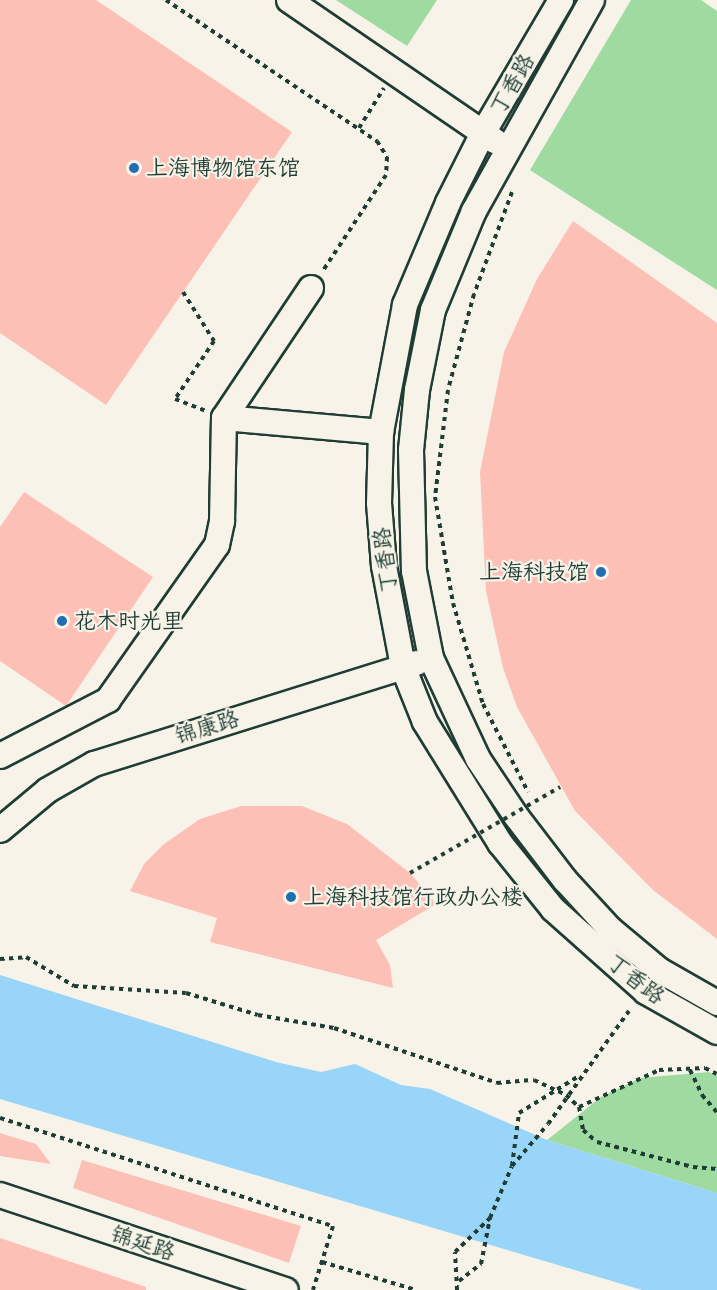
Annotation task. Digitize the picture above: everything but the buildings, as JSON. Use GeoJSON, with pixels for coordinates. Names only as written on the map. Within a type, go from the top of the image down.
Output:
{"type":"FeatureCollection","features":[{"type":"Feature","properties":{"kind":"street"},"geometry":{"type":"LineString","coordinates":[[289,0],[507,149]]}},
{"type":"Feature","properties":{"kind":"street","name":"丁香路"},"geometry":{"type":"LineString","coordinates":[[561,0],[483,133],[448,203],[405,305],[381,432],[378,503],[384,566],[403,667],[425,722],[453,771],[500,843],[553,909],[646,992],[717,1032]]}},
{"type":"Feature","properties":{"kind":"street","name":"丁香路"},"geometry":{"type":"LineString","coordinates":[[592,0],[474,211],[433,310],[417,390],[411,450],[414,572],[430,658],[477,759],[565,880],[610,929],[659,970],[717,1003]]}},
{"type":"Feature","properties":{"kind":"street"},"geometry":{"type":"LineString","coordinates":[[0,756],[108,699],[217,545],[222,521],[224,418],[311,288]]}},
{"type":"Feature","properties":{"kind":"street"},"geometry":{"type":"LineString","coordinates":[[224,418],[381,432]]}},
{"type":"Feature","properties":{"kind":"street","name":"锦康路"},"geometry":{"type":"LineString","coordinates":[[0,830],[48,790],[94,764],[430,658]]}},
{"type":"Feature","properties":{"kind":"street","name":"锦延路"},"geometry":{"type":"LineString","coordinates":[[0,1195],[286,1290]]}},
{"type":"Feature","properties":{"kind":"path"},"geometry":{"type":"LineString","coordinates":[[166,0],[359,128],[377,141],[387,157],[386,175],[311,288]]}},
{"type":"Feature","properties":{"kind":"path"},"geometry":{"type":"LineString","coordinates":[[359,128],[395,72]]}},
{"type":"Feature","properties":{"kind":"path"},"geometry":{"type":"LineString","coordinates":[[516,182],[474,294],[448,390],[435,497],[453,603],[483,704],[540,813]]}},
{"type":"Feature","properties":{"kind":"path"},"geometry":{"type":"LineString","coordinates":[[183,292],[214,341],[175,399],[224,418]]}},
{"type":"Feature","properties":{"kind":"path"},"geometry":{"type":"LineString","coordinates":[[410,873],[560,787]]}},
{"type":"Feature","properties":{"kind":"path"},"geometry":{"type":"LineString","coordinates":[[0,959],[26,957],[74,986],[186,993],[258,1015],[334,1028],[497,1083],[534,1080],[566,1095],[579,1107],[583,1130],[597,1142],[693,1167],[717,1169]]}},
{"type":"Feature","properties":{"kind":"path"},"geometry":{"type":"LineString","coordinates":[[512,1166],[548,1124],[580,1075],[629,1011]]}},
{"type":"Feature","properties":{"kind":"path"},"geometry":{"type":"LineString","coordinates":[[579,1107],[659,1070],[705,1068],[717,1074]]}},
{"type":"Feature","properties":{"kind":"path"},"geometry":{"type":"LineString","coordinates":[[690,1070],[702,1095],[717,1112]]}},
{"type":"Feature","properties":{"kind":"path"},"geometry":{"type":"LineString","coordinates":[[459,1281],[481,1264],[490,1218],[512,1166],[519,1113],[580,1075]]}},
{"type":"Feature","properties":{"kind":"path"},"geometry":{"type":"LineString","coordinates":[[0,1118],[333,1226],[313,1290]]}},
{"type":"Feature","properties":{"kind":"path"},"geometry":{"type":"LineString","coordinates":[[457,1290],[459,1281],[455,1252],[490,1218]]}},
{"type":"Feature","properties":{"kind":"path"},"geometry":{"type":"LineString","coordinates":[[322,1262],[416,1290]]}},
{"type":"Feature","properties":{"kind":"green space"},"geometry":{"type":"Polygon","coordinates":[[[336,0],[437,0],[407,46],[336,0]]]}},
{"type":"Feature","properties":{"kind":"green space"},"geometry":{"type":"Polygon","coordinates":[[[631,0],[701,0],[717,11],[717,290],[530,170],[631,0]]]}},
{"type":"Feature","properties":{"kind":"green space"},"geometry":{"type":"Polygon","coordinates":[[[709,1072],[717,1076],[717,1193],[547,1140],[601,1097],[640,1078],[709,1072]]]}},
{"type":"Feature","properties":{"kind":"water"},"geometry":{"type":"Polygon","coordinates":[[[0,975],[276,1062],[321,1072],[355,1064],[401,1085],[430,1089],[547,1140],[717,1193],[717,1290],[642,1290],[0,1099],[0,975]]]}},
{"type":"Feature","properties":{"kind":"place","name":"上海博物馆东馆"},"geometry":{"type":"Point","coordinates":[134,168]}},
{"type":"Feature","properties":{"kind":"place","name":"上海科技馆"},"geometry":{"type":"Point","coordinates":[601,572]}},
{"type":"Feature","properties":{"kind":"place","name":"花木时光里"},"geometry":{"type":"Point","coordinates":[62,621]}},
{"type":"Feature","properties":{"kind":"place","name":"上海科技馆行政办公楼"},"geometry":{"type":"Point","coordinates":[291,897]}}]}
